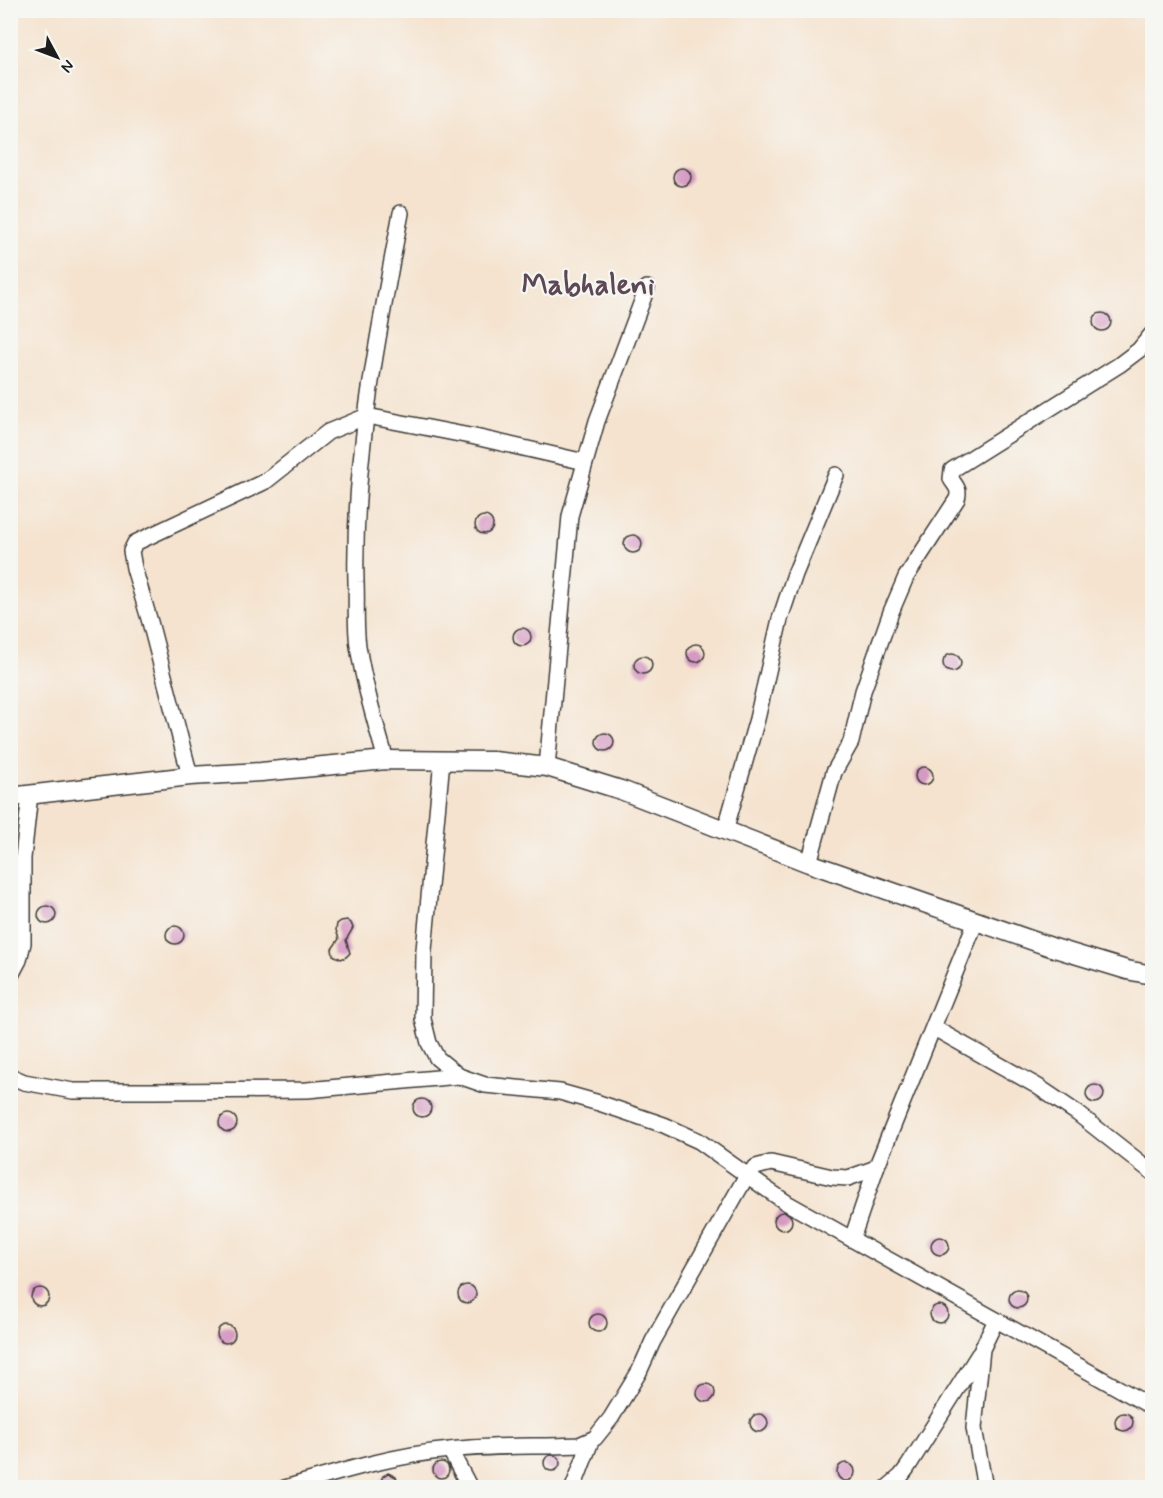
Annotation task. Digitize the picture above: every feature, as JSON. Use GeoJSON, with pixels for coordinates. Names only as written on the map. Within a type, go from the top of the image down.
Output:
{"type":"FeatureCollection","features":[{"type":"Feature","properties":{"kind":"street"},"geometry":{"type":"LineString","coordinates":[[386,760],[370,702],[358,644],[355,531],[367,416],[383,305],[400,213]]}},
{"type":"Feature","properties":{"kind":"street"},"geometry":{"type":"LineString","coordinates":[[547,767],[570,516],[597,421],[647,288]]}},
{"type":"Feature","properties":{"kind":"street"},"geometry":{"type":"LineString","coordinates":[[809,863],[834,772],[851,742],[863,691],[891,612],[906,577],[957,499],[958,487],[951,479],[952,470],[1119,365],[1139,350],[1152,334]]}},
{"type":"Feature","properties":{"kind":"street"},"geometry":{"type":"LineString","coordinates":[[190,776],[134,568],[131,551],[135,543],[266,480],[328,432],[367,416],[585,462]]}},
{"type":"Feature","properties":{"kind":"street"},"geometry":{"type":"LineString","coordinates":[[725,831],[757,719],[780,619],[795,574],[836,475]]}},
{"type":"Feature","properties":{"kind":"street"},"geometry":{"type":"LineString","coordinates":[[10,797],[190,776],[386,760],[493,762],[547,767],[621,790],[809,863],[1050,947],[1152,975]]}},
{"type":"Feature","properties":{"kind":"street"},"geometry":{"type":"LineString","coordinates":[[442,760],[424,950],[423,1019],[429,1043],[437,1058],[459,1076],[485,1085],[560,1092],[664,1125],[699,1141],[787,1203],[1152,1407]]}},
{"type":"Feature","properties":{"kind":"street"},"geometry":{"type":"LineString","coordinates":[[10,977],[19,960],[23,943],[23,858],[30,794]]}},
{"type":"Feature","properties":{"kind":"street"},"geometry":{"type":"LineString","coordinates":[[852,1239],[876,1168],[976,921]]}},
{"type":"Feature","properties":{"kind":"street"},"geometry":{"type":"LineString","coordinates":[[934,1028],[1037,1086],[1077,1113],[1152,1172]]}},
{"type":"Feature","properties":{"kind":"street"},"geometry":{"type":"LineString","coordinates":[[10,1076],[24,1082],[73,1091],[143,1091],[307,1090],[459,1076]]}},
{"type":"Feature","properties":{"kind":"street"},"geometry":{"type":"LineString","coordinates":[[573,1488],[591,1441],[606,1427],[639,1372],[653,1341],[747,1175],[756,1167],[771,1163],[832,1177],[848,1178],[876,1168]]}},
{"type":"Feature","properties":{"kind":"street"},"geometry":{"type":"LineString","coordinates":[[888,1487],[907,1468],[982,1349],[996,1320]]}},
{"type":"Feature","properties":{"kind":"street"},"geometry":{"type":"LineString","coordinates":[[982,1349],[975,1428],[985,1488]]}},
{"type":"Feature","properties":{"kind":"street"},"geometry":{"type":"LineString","coordinates":[[285,1488],[377,1462],[417,1454],[450,1450],[572,1445],[591,1441]]}},
{"type":"Feature","properties":{"kind":"street"},"geometry":{"type":"LineString","coordinates":[[450,1450],[470,1488]]}},
{"type":"Feature","properties":{"kind":"building"},"geometry":{"type":"Polygon","coordinates":[[[682,168],[688,171],[691,177],[688,183],[682,186],[676,183],[673,177],[676,171],[682,168]]]}},
{"type":"Feature","properties":{"kind":"building"},"geometry":{"type":"Polygon","coordinates":[[[1102,313],[1108,316],[1111,322],[1108,328],[1102,331],[1096,328],[1093,322],[1096,316],[1102,313]]]}},
{"type":"Feature","properties":{"kind":"building"},"geometry":{"type":"Polygon","coordinates":[[[484,516],[490,519],[493,525],[490,531],[484,534],[478,531],[475,525],[478,519],[484,516]]]}},
{"type":"Feature","properties":{"kind":"building"},"geometry":{"type":"Polygon","coordinates":[[[633,535],[639,538],[642,544],[639,550],[633,553],[627,550],[624,544],[627,538],[633,535]]]}},
{"type":"Feature","properties":{"kind":"building"},"geometry":{"type":"Polygon","coordinates":[[[522,628],[528,631],[531,637],[528,643],[522,646],[516,643],[513,637],[516,631],[522,628]]]}},
{"type":"Feature","properties":{"kind":"building"},"geometry":{"type":"Polygon","coordinates":[[[696,644],[702,647],[705,653],[702,659],[696,662],[690,659],[687,653],[690,647],[696,644]]]}},
{"type":"Feature","properties":{"kind":"building"},"geometry":{"type":"Polygon","coordinates":[[[952,654],[958,657],[961,663],[958,669],[952,672],[946,669],[943,663],[946,657],[952,654]]]}},
{"type":"Feature","properties":{"kind":"building"},"geometry":{"type":"Polygon","coordinates":[[[643,656],[649,659],[652,665],[649,671],[643,674],[637,671],[634,665],[637,659],[643,656]]]}},
{"type":"Feature","properties":{"kind":"building"},"geometry":{"type":"Polygon","coordinates":[[[605,733],[611,736],[614,742],[611,748],[605,751],[599,748],[596,742],[599,736],[605,733]]]}},
{"type":"Feature","properties":{"kind":"building"},"geometry":{"type":"Polygon","coordinates":[[[924,767],[930,770],[933,776],[930,782],[924,785],[918,782],[915,776],[918,770],[924,767]]]}},
{"type":"Feature","properties":{"kind":"building"},"geometry":{"type":"Polygon","coordinates":[[[47,906],[53,909],[56,915],[53,921],[47,924],[41,921],[38,915],[41,909],[47,906]]]}},
{"type":"Feature","properties":{"kind":"building"},"geometry":{"type":"Polygon","coordinates":[[[347,920],[353,928],[346,940],[350,953],[341,959],[333,955],[332,949],[339,939],[337,924],[347,920]]]}},
{"type":"Feature","properties":{"kind":"building"},"geometry":{"type":"Polygon","coordinates":[[[175,926],[181,929],[184,935],[181,941],[175,944],[169,941],[166,935],[169,929],[175,926]]]}},
{"type":"Feature","properties":{"kind":"building"},"geometry":{"type":"Polygon","coordinates":[[[1095,1085],[1101,1088],[1104,1094],[1101,1100],[1095,1103],[1089,1100],[1086,1094],[1089,1088],[1095,1085]]]}},
{"type":"Feature","properties":{"kind":"building"},"geometry":{"type":"Polygon","coordinates":[[[422,1099],[428,1102],[431,1108],[428,1114],[422,1117],[416,1114],[413,1108],[416,1102],[422,1099]]]}},
{"type":"Feature","properties":{"kind":"building"},"geometry":{"type":"Polygon","coordinates":[[[228,1114],[234,1117],[237,1123],[234,1129],[228,1132],[222,1129],[219,1123],[222,1117],[228,1114]]]}},
{"type":"Feature","properties":{"kind":"building"},"geometry":{"type":"Polygon","coordinates":[[[783,1212],[789,1215],[792,1221],[789,1227],[783,1230],[777,1227],[774,1221],[777,1215],[783,1212]]]}},
{"type":"Feature","properties":{"kind":"building"},"geometry":{"type":"Polygon","coordinates":[[[940,1237],[946,1240],[949,1246],[946,1252],[940,1255],[934,1252],[931,1246],[934,1240],[940,1237]]]}},
{"type":"Feature","properties":{"kind":"building"},"geometry":{"type":"Polygon","coordinates":[[[467,1285],[473,1288],[476,1294],[473,1300],[467,1303],[461,1300],[458,1294],[461,1288],[467,1285]]]}},
{"type":"Feature","properties":{"kind":"building"},"geometry":{"type":"Polygon","coordinates":[[[40,1288],[46,1291],[49,1297],[46,1303],[40,1306],[34,1303],[31,1297],[34,1291],[40,1288]]]}},
{"type":"Feature","properties":{"kind":"building"},"geometry":{"type":"Polygon","coordinates":[[[1018,1290],[1024,1293],[1027,1299],[1024,1305],[1018,1308],[1012,1305],[1009,1299],[1012,1293],[1018,1290]]]}},
{"type":"Feature","properties":{"kind":"building"},"geometry":{"type":"Polygon","coordinates":[[[939,1305],[945,1308],[948,1314],[945,1320],[939,1323],[933,1320],[930,1314],[933,1308],[939,1305]]]}},
{"type":"Feature","properties":{"kind":"building"},"geometry":{"type":"Polygon","coordinates":[[[598,1314],[604,1317],[607,1323],[604,1329],[598,1332],[592,1329],[589,1323],[592,1317],[598,1314]]]}},
{"type":"Feature","properties":{"kind":"building"},"geometry":{"type":"Polygon","coordinates":[[[226,1325],[232,1328],[235,1334],[232,1340],[226,1343],[220,1340],[217,1334],[220,1328],[226,1325]]]}},
{"type":"Feature","properties":{"kind":"building"},"geometry":{"type":"Polygon","coordinates":[[[706,1384],[712,1387],[715,1393],[712,1399],[706,1402],[700,1399],[697,1393],[700,1387],[706,1384]]]}},
{"type":"Feature","properties":{"kind":"building"},"geometry":{"type":"Polygon","coordinates":[[[1124,1413],[1130,1416],[1133,1422],[1130,1428],[1124,1431],[1118,1428],[1115,1422],[1118,1416],[1124,1413]]]}},
{"type":"Feature","properties":{"kind":"building"},"geometry":{"type":"Polygon","coordinates":[[[759,1414],[765,1417],[768,1423],[765,1429],[759,1432],[753,1429],[750,1423],[753,1417],[759,1414]]]}},
{"type":"Feature","properties":{"kind":"building"},"geometry":{"type":"Polygon","coordinates":[[[549,1455],[555,1455],[560,1463],[558,1469],[549,1471],[544,1466],[544,1460],[549,1455]]]}},
{"type":"Feature","properties":{"kind":"building"},"geometry":{"type":"Polygon","coordinates":[[[438,1462],[444,1462],[449,1470],[447,1476],[438,1478],[433,1473],[433,1467],[438,1462]]]}},
{"type":"Feature","properties":{"kind":"building"},"geometry":{"type":"Polygon","coordinates":[[[846,1463],[852,1466],[855,1472],[852,1478],[846,1481],[840,1478],[837,1472],[840,1466],[846,1463]]]}},
{"type":"Feature","properties":{"kind":"building"},"geometry":{"type":"Polygon","coordinates":[[[388,1473],[396,1477],[399,1488],[378,1488],[383,1476],[388,1473]]]}},
{"type":"Feature","properties":{"kind":"district","name":"Mabhaleni"},"geometry":{"type":"Point","coordinates":[588,285]}}]}
